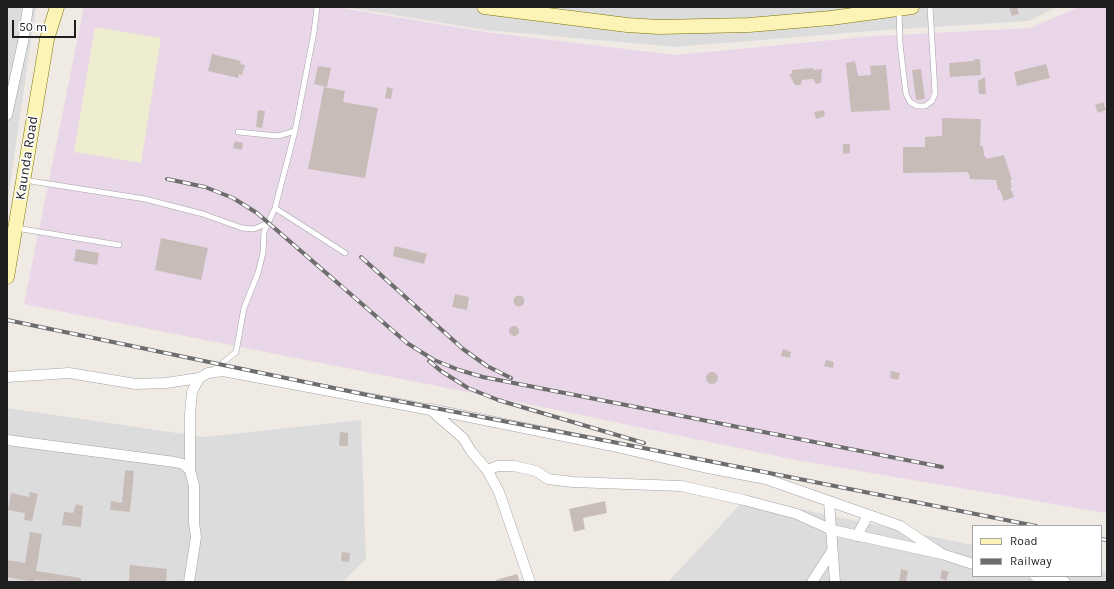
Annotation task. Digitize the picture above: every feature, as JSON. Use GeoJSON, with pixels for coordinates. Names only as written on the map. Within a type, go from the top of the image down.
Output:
{"type":"FeatureCollection","features":[{"type":"Feature","properties":{"kind":"main road","name":"Kaunda Road"},"geometry":{"type":"LineString","coordinates":[[47,39],[47,18],[49,7]]}},
{"type":"Feature","properties":{"kind":"main road","name":"Kaunda Road"},"geometry":{"type":"LineString","coordinates":[[7,277],[12,233],[23,180],[47,39],[57,7]]}},
{"type":"Feature","properties":{"kind":"main road"},"geometry":{"type":"LineString","coordinates":[[484,7],[627,25],[659,27],[749,25],[905,8]]}},
{"type":"Feature","properties":{"kind":"street"},"geometry":{"type":"LineString","coordinates":[[7,115],[23,42],[28,7]]}},
{"type":"Feature","properties":{"kind":"street"},"geometry":{"type":"LineString","coordinates":[[7,377],[69,373],[136,384],[166,383],[223,371],[431,410],[430,409],[766,479],[900,526],[942,554]]}},
{"type":"Feature","properties":{"kind":"street"},"geometry":{"type":"LineString","coordinates":[[189,582],[196,537],[194,523],[194,486],[190,470],[190,414],[192,392],[204,376]]}},
{"type":"Feature","properties":{"kind":"street"},"geometry":{"type":"LineString","coordinates":[[431,410],[463,438],[487,470],[499,492],[530,582]]}},
{"type":"Feature","properties":{"kind":"street"},"geometry":{"type":"LineString","coordinates":[[7,440],[175,462],[183,464],[190,470]]}},
{"type":"Feature","properties":{"kind":"street"},"geometry":{"type":"LineString","coordinates":[[487,470],[498,466],[514,466],[536,471],[548,479],[573,482],[680,486],[744,500],[797,514],[832,530],[942,554],[972,564]]}},
{"type":"Feature","properties":{"kind":"street"},"geometry":{"type":"LineString","coordinates":[[829,501],[835,582]]}},
{"type":"Feature","properties":{"kind":"street"},"geometry":{"type":"LineString","coordinates":[[857,536],[868,515]]}},
{"type":"Feature","properties":{"kind":"street"},"geometry":{"type":"LineString","coordinates":[[812,582],[832,551]]}},
{"type":"Feature","properties":{"kind":"street"},"geometry":{"type":"LineString","coordinates":[[1040,577],[1065,582]]}},
{"type":"Feature","properties":{"kind":"lane"},"geometry":{"type":"LineString","coordinates":[[204,376],[236,352],[244,308],[264,253],[264,232],[266,224],[275,208],[295,131],[314,32],[317,7]]}},
{"type":"Feature","properties":{"kind":"lane"},"geometry":{"type":"LineString","coordinates":[[905,8],[900,44],[906,94],[910,102],[917,106],[925,106],[932,101],[935,93],[930,7]]}},
{"type":"Feature","properties":{"kind":"lane"},"geometry":{"type":"LineString","coordinates":[[238,132],[278,136],[295,131]]}},
{"type":"Feature","properties":{"kind":"lane"},"geometry":{"type":"LineString","coordinates":[[23,180],[145,199],[203,214],[242,228],[254,229],[266,224]]}},
{"type":"Feature","properties":{"kind":"lane"},"geometry":{"type":"LineString","coordinates":[[275,208],[345,253]]}},
{"type":"Feature","properties":{"kind":"lane"},"geometry":{"type":"LineString","coordinates":[[12,233],[119,245]]}},
{"type":"Feature","properties":{"kind":"shaded area"},"geometry":{"type":"Polygon","coordinates":[[[7,7],[36,7],[7,205],[7,7]]]}},
{"type":"Feature","properties":{"kind":"shaded area"},"geometry":{"type":"Polygon","coordinates":[[[84,7],[336,7],[485,32],[675,55],[875,36],[1030,28],[1079,7],[1107,7],[1107,513],[801,461],[533,405],[24,304],[84,7]]]}},
{"type":"Feature","properties":{"kind":"shaded area"},"geometry":{"type":"Polygon","coordinates":[[[345,7],[1057,7],[1029,21],[871,31],[675,47],[486,30],[345,7]]]}},
{"type":"Feature","properties":{"kind":"shaded area"},"geometry":{"type":"Polygon","coordinates":[[[95,27],[161,38],[141,163],[74,152],[95,27]]]}},
{"type":"Feature","properties":{"kind":"shaded area"},"geometry":{"type":"Polygon","coordinates":[[[7,408],[204,437],[361,420],[366,559],[343,582],[7,582],[7,408]]]}},
{"type":"Feature","properties":{"kind":"shaded area"},"geometry":{"type":"Polygon","coordinates":[[[746,498],[972,545],[972,577],[1102,577],[1102,571],[1107,572],[1107,582],[668,582],[746,498]]]}},
{"type":"Feature","properties":{"kind":"building"},"geometry":{"type":"Polygon","coordinates":[[[1017,7],[1019,14],[1012,16],[1009,8],[1017,7]]]}},
{"type":"Feature","properties":{"kind":"building"},"geometry":{"type":"Polygon","coordinates":[[[212,54],[241,61],[240,64],[245,65],[242,75],[239,74],[238,78],[208,71],[212,54]]]}},
{"type":"Feature","properties":{"kind":"building"},"geometry":{"type":"Polygon","coordinates":[[[974,59],[980,59],[981,75],[950,77],[949,63],[974,61],[974,59]]]}},
{"type":"Feature","properties":{"kind":"building"},"geometry":{"type":"Polygon","coordinates":[[[855,61],[858,76],[871,75],[870,66],[886,65],[890,110],[851,112],[846,63],[855,61]]]}},
{"type":"Feature","properties":{"kind":"building"},"geometry":{"type":"Polygon","coordinates":[[[1046,64],[1050,78],[1017,86],[1014,72],[1046,64]]]}},
{"type":"Feature","properties":{"kind":"building"},"geometry":{"type":"Polygon","coordinates":[[[318,66],[331,68],[327,87],[314,84],[318,66]]]}},
{"type":"Feature","properties":{"kind":"building"},"geometry":{"type":"Polygon","coordinates":[[[813,68],[814,70],[822,69],[821,83],[816,84],[813,79],[802,80],[801,85],[795,85],[789,74],[792,74],[792,70],[813,68]]]}},
{"type":"Feature","properties":{"kind":"building"},"geometry":{"type":"Polygon","coordinates":[[[921,69],[925,99],[916,100],[912,70],[921,69]]]}},
{"type":"Feature","properties":{"kind":"building"},"geometry":{"type":"Polygon","coordinates":[[[985,77],[986,94],[979,94],[978,81],[985,77]]]}},
{"type":"Feature","properties":{"kind":"building"},"geometry":{"type":"Polygon","coordinates":[[[324,87],[345,91],[343,102],[378,108],[365,178],[308,169],[324,87]]]}},
{"type":"Feature","properties":{"kind":"building"},"geometry":{"type":"Polygon","coordinates":[[[387,87],[393,89],[391,99],[385,98],[387,87]]]}},
{"type":"Feature","properties":{"kind":"building"},"geometry":{"type":"Polygon","coordinates":[[[1103,102],[1106,110],[1098,113],[1095,105],[1103,102]]]}},
{"type":"Feature","properties":{"kind":"building"},"geometry":{"type":"Polygon","coordinates":[[[258,110],[265,111],[262,128],[256,127],[258,110]]]}},
{"type":"Feature","properties":{"kind":"building"},"geometry":{"type":"Polygon","coordinates":[[[824,110],[825,116],[816,119],[814,112],[824,110]]]}},
{"type":"Feature","properties":{"kind":"building"},"geometry":{"type":"Polygon","coordinates":[[[942,118],[981,119],[980,146],[983,146],[984,156],[986,156],[986,159],[1004,155],[1012,180],[1010,180],[1012,187],[1010,188],[1014,197],[1004,201],[1000,190],[998,190],[996,180],[970,179],[967,172],[903,173],[903,147],[925,147],[925,137],[942,136],[942,118]]]}},
{"type":"Feature","properties":{"kind":"building"},"geometry":{"type":"Polygon","coordinates":[[[235,141],[243,143],[242,150],[233,148],[235,141]]]}},
{"type":"Feature","properties":{"kind":"building"},"geometry":{"type":"Polygon","coordinates":[[[843,144],[850,144],[850,153],[843,154],[843,144]]]}},
{"type":"Feature","properties":{"kind":"building"},"geometry":{"type":"Polygon","coordinates":[[[161,238],[208,248],[201,280],[155,270],[161,238]]]}},
{"type":"Feature","properties":{"kind":"building"},"geometry":{"type":"Polygon","coordinates":[[[395,246],[427,254],[424,264],[393,256],[395,246]]]}},
{"type":"Feature","properties":{"kind":"building"},"geometry":{"type":"Polygon","coordinates":[[[76,249],[99,253],[97,265],[74,261],[76,249]]]}},
{"type":"Feature","properties":{"kind":"building"},"geometry":{"type":"Polygon","coordinates":[[[455,294],[469,297],[467,310],[452,307],[455,294]]]}},
{"type":"Feature","properties":{"kind":"building"},"geometry":{"type":"Polygon","coordinates":[[[519,295],[523,297],[525,301],[523,305],[519,307],[515,305],[513,301],[515,297],[519,295]]]}},
{"type":"Feature","properties":{"kind":"building"},"geometry":{"type":"Polygon","coordinates":[[[512,326],[516,326],[518,327],[518,335],[512,336],[509,333],[509,329],[512,326]]]}},
{"type":"Feature","properties":{"kind":"building"},"geometry":{"type":"Polygon","coordinates":[[[783,349],[791,352],[790,358],[781,356],[783,349]]]}},
{"type":"Feature","properties":{"kind":"building"},"geometry":{"type":"Polygon","coordinates":[[[826,360],[834,362],[833,368],[824,366],[826,360]]]}},
{"type":"Feature","properties":{"kind":"building"},"geometry":{"type":"Polygon","coordinates":[[[891,371],[900,373],[898,380],[890,378],[891,371]]]}},
{"type":"Feature","properties":{"kind":"building"},"geometry":{"type":"Polygon","coordinates":[[[712,372],[716,374],[718,378],[716,382],[712,384],[708,382],[706,378],[708,374],[712,372]]]}},
{"type":"Feature","properties":{"kind":"building"},"geometry":{"type":"Polygon","coordinates":[[[340,432],[348,433],[348,446],[339,446],[340,432]]]}},
{"type":"Feature","properties":{"kind":"building"},"geometry":{"type":"Polygon","coordinates":[[[125,470],[134,471],[130,512],[110,510],[111,501],[122,503],[125,470]]]}},
{"type":"Feature","properties":{"kind":"building"},"geometry":{"type":"Polygon","coordinates":[[[30,492],[38,494],[32,521],[24,520],[25,513],[8,510],[11,493],[29,497],[30,492]]]}},
{"type":"Feature","properties":{"kind":"building"},"geometry":{"type":"Polygon","coordinates":[[[605,501],[607,513],[583,518],[585,529],[574,532],[569,509],[605,501]]]}},
{"type":"Feature","properties":{"kind":"building"},"geometry":{"type":"Polygon","coordinates":[[[76,504],[83,506],[81,527],[62,525],[64,512],[73,513],[76,504]]]}},
{"type":"Feature","properties":{"kind":"building"},"geometry":{"type":"Polygon","coordinates":[[[30,532],[42,534],[36,571],[81,578],[81,582],[34,580],[34,582],[7,577],[7,560],[25,563],[30,532]]]}},
{"type":"Feature","properties":{"kind":"building"},"geometry":{"type":"Polygon","coordinates":[[[342,552],[350,553],[349,562],[341,561],[342,552]]]}},
{"type":"Feature","properties":{"kind":"building"},"geometry":{"type":"Polygon","coordinates":[[[130,565],[167,569],[166,582],[129,582],[130,565]]]}},
{"type":"Feature","properties":{"kind":"building"},"geometry":{"type":"Polygon","coordinates":[[[901,569],[908,571],[906,582],[899,582],[901,569]]]}},
{"type":"Feature","properties":{"kind":"building"},"geometry":{"type":"Polygon","coordinates":[[[942,570],[949,572],[946,581],[940,578],[942,570]]]}},
{"type":"Feature","properties":{"kind":"building"},"geometry":{"type":"Polygon","coordinates":[[[517,574],[520,582],[496,582],[496,580],[517,574]]]}},
{"type":"Feature","properties":{"kind":"railway"},"geometry":{"type":"LineString","coordinates":[[167,179],[205,187],[233,198],[257,213],[407,343],[434,360],[459,370],[483,377],[942,467]]}},
{"type":"Feature","properties":{"kind":"railway"},"geometry":{"type":"LineString","coordinates":[[361,257],[463,349],[487,366],[511,378]]}},
{"type":"Feature","properties":{"kind":"railway"},"geometry":{"type":"LineString","coordinates":[[7,320],[377,397],[1031,525]]}},
{"type":"Feature","properties":{"kind":"railway"},"geometry":{"type":"LineString","coordinates":[[429,361],[441,371],[468,388],[498,400],[644,443]]}},
{"type":"Feature","properties":{"kind":"railway"},"geometry":{"type":"LineString","coordinates":[[1102,539],[1107,540]]}}]}
